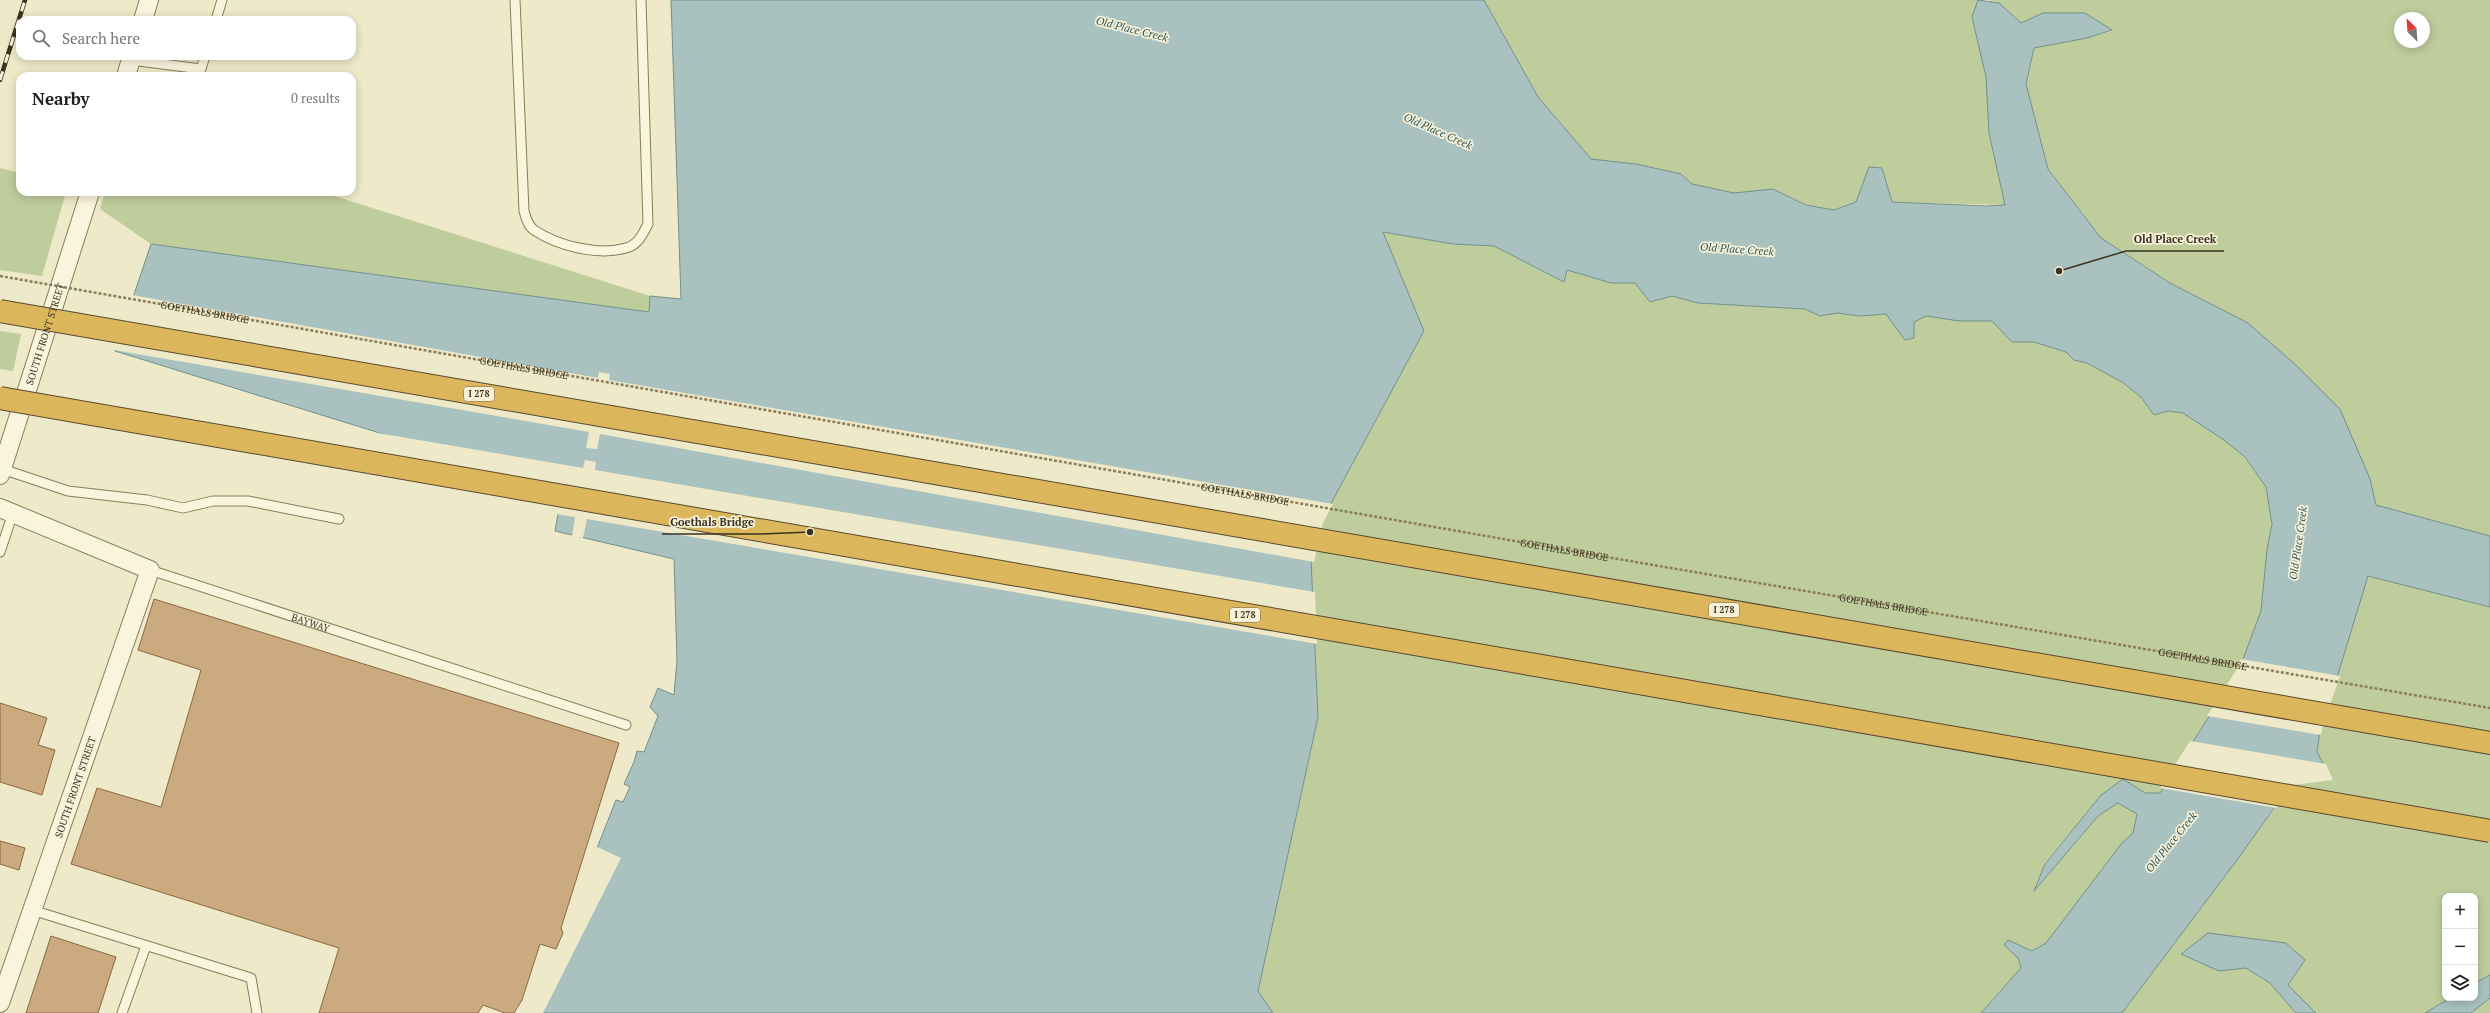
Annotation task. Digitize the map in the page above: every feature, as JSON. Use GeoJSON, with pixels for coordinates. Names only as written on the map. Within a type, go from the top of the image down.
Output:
{"type":"FeatureCollection","features":[{"type":"Feature","properties":{"kind":"highway","name":"I 278"},"geometry":{"type":"LineString","coordinates":[[0,311],[2490,743]]}},
{"type":"Feature","properties":{"kind":"highway","name":"I 278"},"geometry":{"type":"LineString","coordinates":[[0,398],[2490,830]]}},
{"type":"Feature","properties":{"kind":"street"},"geometry":{"type":"LineString","coordinates":[[144,16],[149,0]]}},
{"type":"Feature","properties":{"kind":"street","name":"SOUTH FRONT STREET"},"geometry":{"type":"LineString","coordinates":[[1,472],[89,196]]}},
{"type":"Feature","properties":{"kind":"street","name":"BAYWAY"},"geometry":{"type":"LineString","coordinates":[[6,510],[150,570]]}},
{"type":"Feature","properties":{"kind":"street","name":"SOUTH FRONT STREET"},"geometry":{"type":"LineString","coordinates":[[0,1003],[5,968],[32,910],[150,570]]}},
{"type":"Feature","properties":{"kind":"lane"},"geometry":{"type":"LineString","coordinates":[[217,16],[222,0]]}},
{"type":"Feature","properties":{"kind":"lane"},"geometry":{"type":"LineString","coordinates":[[515,0],[524,212],[526,220],[533,229],[564,244],[604,250],[626,248],[638,241],[648,224],[641,0]]}},
{"type":"Feature","properties":{"kind":"lane"},"geometry":{"type":"LineString","coordinates":[[129,64],[201,70],[204,60]]}},
{"type":"Feature","properties":{"kind":"lane"},"geometry":{"type":"LineString","coordinates":[[1,472],[68,491],[147,500],[183,508],[213,501],[248,501],[339,519]]}},
{"type":"Feature","properties":{"kind":"lane"},"geometry":{"type":"LineString","coordinates":[[0,552],[6,510]]}},
{"type":"Feature","properties":{"kind":"lane","name":"BAYWAY"},"geometry":{"type":"LineString","coordinates":[[150,570],[626,725]]}},
{"type":"Feature","properties":{"kind":"lane"},"geometry":{"type":"LineString","coordinates":[[32,910],[251,978],[257,1013]]}},
{"type":"Feature","properties":{"kind":"lane"},"geometry":{"type":"LineString","coordinates":[[122,1013],[146,946]]}},
{"type":"Feature","properties":{"kind":"path","name":"GOETHALS BRIDGE"},"geometry":{"type":"LineString","coordinates":[[0,276],[1589,554],[2490,708]]}},
{"type":"Feature","properties":{"kind":"green space"},"geometry":{"type":"Polygon","coordinates":[[[1484,0],[1978,0],[1972,17],[1986,77],[1989,133],[2005,205],[1891,202],[1882,168],[1856,202],[1834,210],[1807,205],[1773,189],[1734,193],[1692,184],[1681,174],[1636,164],[1591,159],[1538,97],[1484,0]]]}},
{"type":"Feature","properties":{"kind":"green space"},"geometry":{"type":"Polygon","coordinates":[[[1988,0],[2490,0],[2490,975],[2478,981],[2478,893],[2442,893],[2442,1001],[2445,1001],[2425,1013],[2316,1013],[2288,985],[2305,960],[2219,971],[2246,968],[2270,983],[2296,1013],[2122,1013],[2317,752],[2321,724],[2340,409],[2298,367],[2248,323],[2170,283],[2101,238],[2048,168],[2026,84],[2034,48],[2087,38],[2112,31],[2043,13],[2021,23],[1999,3],[1988,0]]]}},
{"type":"Feature","properties":{"kind":"green space"},"geometry":{"type":"Polygon","coordinates":[[[0,168],[16,172],[16,196],[65,196],[42,276],[0,270],[0,168]]]}},
{"type":"Feature","properties":{"kind":"green space"},"geometry":{"type":"Polygon","coordinates":[[[104,196],[335,196],[650,296],[649,312],[151,244],[100,209],[104,196]]]}},
{"type":"Feature","properties":{"kind":"green space"},"geometry":{"type":"Polygon","coordinates":[[[1383,232],[1453,244],[1494,246],[1564,282],[1567,270],[1611,283],[1635,283],[1650,302],[1672,296],[1698,303],[1805,309],[1820,316],[1837,313],[1860,316],[1886,313],[1914,322],[1926,316],[1959,321],[1992,321],[2013,342],[2034,342],[2066,352],[2074,360],[2087,363],[2122,382],[2141,397],[2154,415],[2168,411],[2183,413],[2224,440],[2245,457],[2266,487],[2272,524],[2267,549],[2261,611],[2239,670],[2160,793],[2101,795],[2045,863],[2035,890],[2098,816],[2118,803],[2137,813],[2133,833],[2122,843],[2046,943],[2032,951],[2008,940],[2005,945],[2018,958],[2021,968],[1981,1013],[1273,1013],[1258,991],[1318,718],[1311,559],[1321,522],[1424,331],[1383,232]]]}},
{"type":"Feature","properties":{"kind":"green space"},"geometry":{"type":"Polygon","coordinates":[[[0,331],[21,334],[13,371],[0,369],[0,331]]]}},
{"type":"Feature","properties":{"kind":"green space"},"geometry":{"type":"Polygon","coordinates":[[[2490,998],[2490,1013],[2471,1013],[2490,998]]]}},
{"type":"Feature","properties":{"kind":"water"},"geometry":{"type":"Polygon","coordinates":[[[671,0],[1484,0],[1538,97],[1591,159],[1636,164],[1681,174],[1692,184],[1734,193],[1773,189],[1806,205],[1834,210],[1856,202],[1869,167],[1882,168],[1892,202],[1986,206],[2005,205],[1989,133],[1986,77],[1972,17],[1978,0],[1999,3],[2021,23],[2043,13],[2085,13],[2112,30],[2087,38],[2034,48],[2026,84],[2048,169],[2101,238],[2170,283],[2248,323],[2298,367],[2340,409],[2370,479],[2376,505],[2490,536],[2490,607],[2368,576],[2335,684],[2321,724],[2317,752],[2331,779],[2292,783],[2237,860],[2122,1013],[1981,1013],[2021,968],[2018,958],[2004,945],[2008,940],[2032,951],[2046,943],[2122,843],[2133,833],[2137,814],[2118,803],[2098,816],[2034,891],[2045,864],[2101,795],[2123,779],[2145,793],[2160,793],[2239,670],[2261,611],[2267,549],[2272,524],[2266,487],[2245,457],[2224,440],[2183,413],[2168,411],[2154,415],[2141,397],[2122,382],[2087,363],[2074,360],[2066,352],[2034,342],[2012,342],[1992,321],[1959,321],[1926,316],[1914,322],[1914,338],[1905,340],[1886,314],[1860,316],[1837,313],[1820,316],[1805,309],[1698,303],[1672,296],[1650,302],[1635,283],[1611,283],[1567,270],[1564,282],[1494,246],[1453,244],[1383,232],[1424,331],[1321,522],[1311,559],[1318,717],[1258,991],[1273,1013],[523,1013],[564,942],[575,904],[616,800],[623,802],[630,787],[624,784],[634,762],[637,751],[644,752],[658,716],[650,707],[658,688],[674,695],[677,660],[674,559],[555,531],[560,503],[528,479],[115,351],[151,244],[649,312],[650,296],[681,299],[671,0]]]}},
{"type":"Feature","properties":{"kind":"water"},"geometry":{"type":"Polygon","coordinates":[[[2208,933],[2286,943],[2305,960],[2288,985],[2316,1013],[2296,1013],[2270,983],[2246,968],[2219,971],[2181,954],[2208,933]]]}},
{"type":"Feature","properties":{"kind":"water"},"geometry":{"type":"Polygon","coordinates":[[[2490,975],[2490,998],[2471,1013],[2425,1013],[2445,1001],[2478,1001],[2478,981],[2490,975]]]}},
{"type":"Feature","properties":{"kind":"pier"},"geometry":{"type":"Polygon","coordinates":[[[132,295],[598,378],[599,372],[610,374],[609,380],[1333,504],[1323,523],[1314,562],[600,434],[597,449],[586,448],[589,432],[114,350],[132,295]]]}},
{"type":"Feature","properties":{"kind":"pier"},"geometry":{"type":"Polygon","coordinates":[[[366,431],[583,468],[585,460],[596,462],[595,470],[1315,592],[1317,644],[587,519],[583,538],[572,536],[575,517],[556,514],[558,505],[526,480],[366,431]]]}},
{"type":"Feature","properties":{"kind":"pier"},"geometry":{"type":"Polygon","coordinates":[[[2241,659],[2340,676],[2321,735],[2207,716],[2237,669],[2241,659]]]}},
{"type":"Feature","properties":{"kind":"pier"},"geometry":{"type":"Polygon","coordinates":[[[2190,741],[2326,764],[2333,780],[2293,785],[2276,808],[2160,788],[2190,741]]]}},
{"type":"Feature","properties":{"kind":"pier"},"geometry":{"type":"Polygon","coordinates":[[[595,846],[621,858],[543,1013],[521,1013],[562,941],[573,904],[595,846]]]}},
{"type":"Feature","properties":{"kind":"building"},"geometry":{"type":"Polygon","coordinates":[[[154,599],[619,743],[561,928],[563,933],[556,949],[540,944],[522,1000],[514,1013],[505,1013],[483,1005],[478,1013],[319,1013],[339,948],[71,864],[97,788],[161,807],[201,670],[138,650],[154,599]]]}},
{"type":"Feature","properties":{"kind":"building"},"geometry":{"type":"Polygon","coordinates":[[[0,703],[47,718],[38,745],[55,750],[42,795],[0,782],[0,703]]]}},
{"type":"Feature","properties":{"kind":"building"},"geometry":{"type":"Polygon","coordinates":[[[0,841],[25,848],[19,870],[0,864],[0,841]]]}},
{"type":"Feature","properties":{"kind":"building"},"geometry":{"type":"Polygon","coordinates":[[[51,936],[116,957],[98,1013],[26,1013],[51,936]]]}},
{"type":"Feature","properties":{"kind":"railway"},"geometry":{"type":"LineString","coordinates":[[20,16],[25,0]]}},
{"type":"Feature","properties":{"kind":"railway"},"geometry":{"type":"LineString","coordinates":[[0,80],[16,29]]}},
{"type":"Feature","properties":{"kind":"place","name":"Old Place Creek"},"geometry":{"type":"Point","coordinates":[2059,271]}},
{"type":"Feature","properties":{"kind":"place","name":"Goethals Bridge"},"geometry":{"type":"Point","coordinates":[810,532]}}]}
